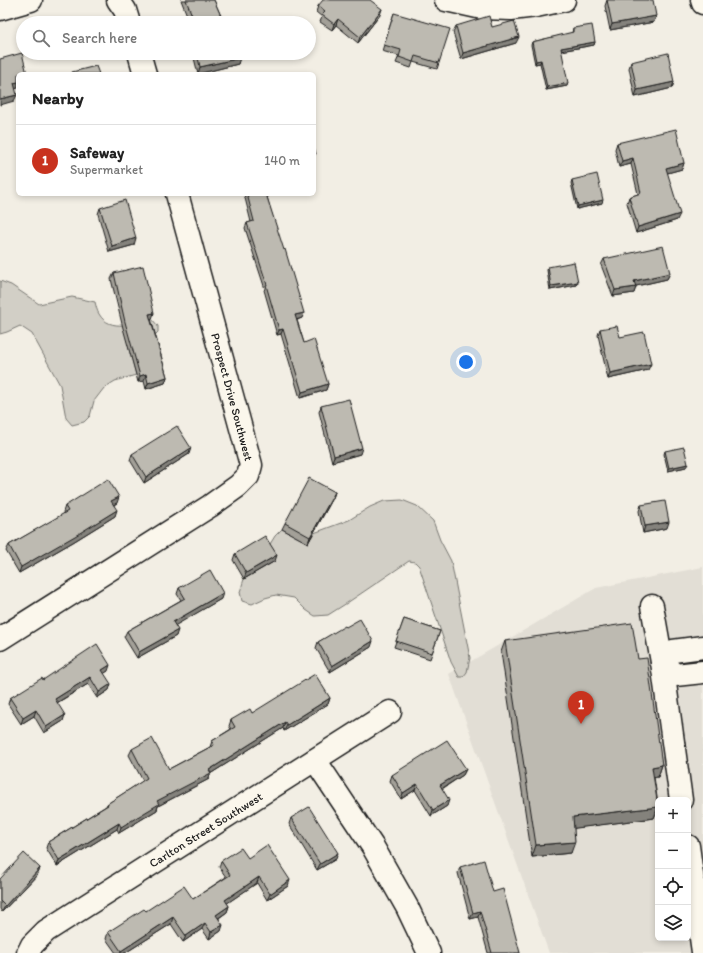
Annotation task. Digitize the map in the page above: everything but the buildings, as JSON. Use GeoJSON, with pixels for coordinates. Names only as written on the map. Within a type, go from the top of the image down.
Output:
{"type":"FeatureCollection","features":[{"type":"Feature","properties":{"kind":"street"},"geometry":{"type":"LineString","coordinates":[[0,9],[31,0]]}},
{"type":"Feature","properties":{"kind":"street"},"geometry":{"type":"LineString","coordinates":[[118,0],[125,10],[127,16]]}},
{"type":"Feature","properties":{"kind":"street"},"geometry":{"type":"LineString","coordinates":[[446,0],[482,8],[511,9],[536,6],[564,0]]}},
{"type":"Feature","properties":{"kind":"street"},"geometry":{"type":"LineString","coordinates":[[140,60],[144,72]]}},
{"type":"Feature","properties":{"kind":"street","name":"Prospect Drive Southwest"},"geometry":{"type":"LineString","coordinates":[[0,639],[210,506],[238,486],[248,476],[251,465],[178,196]]}},
{"type":"Feature","properties":{"kind":"street"},"geometry":{"type":"LineString","coordinates":[[652,606],[662,662],[681,797]]}},
{"type":"Feature","properties":{"kind":"street"},"geometry":{"type":"LineString","coordinates":[[662,662],[673,651],[703,647]]}},
{"type":"Feature","properties":{"kind":"street"},"geometry":{"type":"LineString","coordinates":[[662,662],[676,675],[703,672]]}},
{"type":"Feature","properties":{"kind":"street","name":"Carlton Street Southwest"},"geometry":{"type":"LineString","coordinates":[[28,953],[32,945],[46,931],[390,712]]}},
{"type":"Feature","properties":{"kind":"street"},"geometry":{"type":"LineString","coordinates":[[315,760],[373,847],[407,907],[429,953]]}},
{"type":"Feature","properties":{"kind":"street"},"geometry":{"type":"LineString","coordinates":[[691,855],[698,876],[703,952]]}},
{"type":"Feature","properties":{"kind":"shaded area"},"geometry":{"type":"Polygon","coordinates":[[[0,281],[11,285],[39,304],[72,297],[95,302],[99,314],[104,320],[116,325],[131,324],[152,319],[158,326],[158,332],[152,338],[128,345],[136,375],[115,381],[104,388],[94,401],[90,416],[84,422],[72,425],[66,418],[60,385],[32,334],[20,326],[0,334],[0,281]]]}},
{"type":"Feature","properties":{"kind":"shaded area"},"geometry":{"type":"Polygon","coordinates":[[[402,500],[417,506],[433,521],[440,540],[451,561],[470,658],[467,672],[463,677],[459,677],[451,662],[419,566],[415,562],[409,561],[328,615],[315,616],[306,610],[294,598],[276,595],[252,604],[242,601],[240,592],[244,579],[274,561],[267,549],[275,536],[282,529],[308,543],[314,533],[349,520],[370,507],[384,501],[402,500]]]}},
{"type":"Feature","properties":{"kind":"shaded area"},"geometry":{"type":"Polygon","coordinates":[[[703,567],[703,953],[549,953],[449,674],[596,588],[703,567]]]}},
{"type":"Feature","properties":{"kind":"place","name":"Safeway"},"geometry":{"type":"Point","coordinates":[581,724]}}]}
